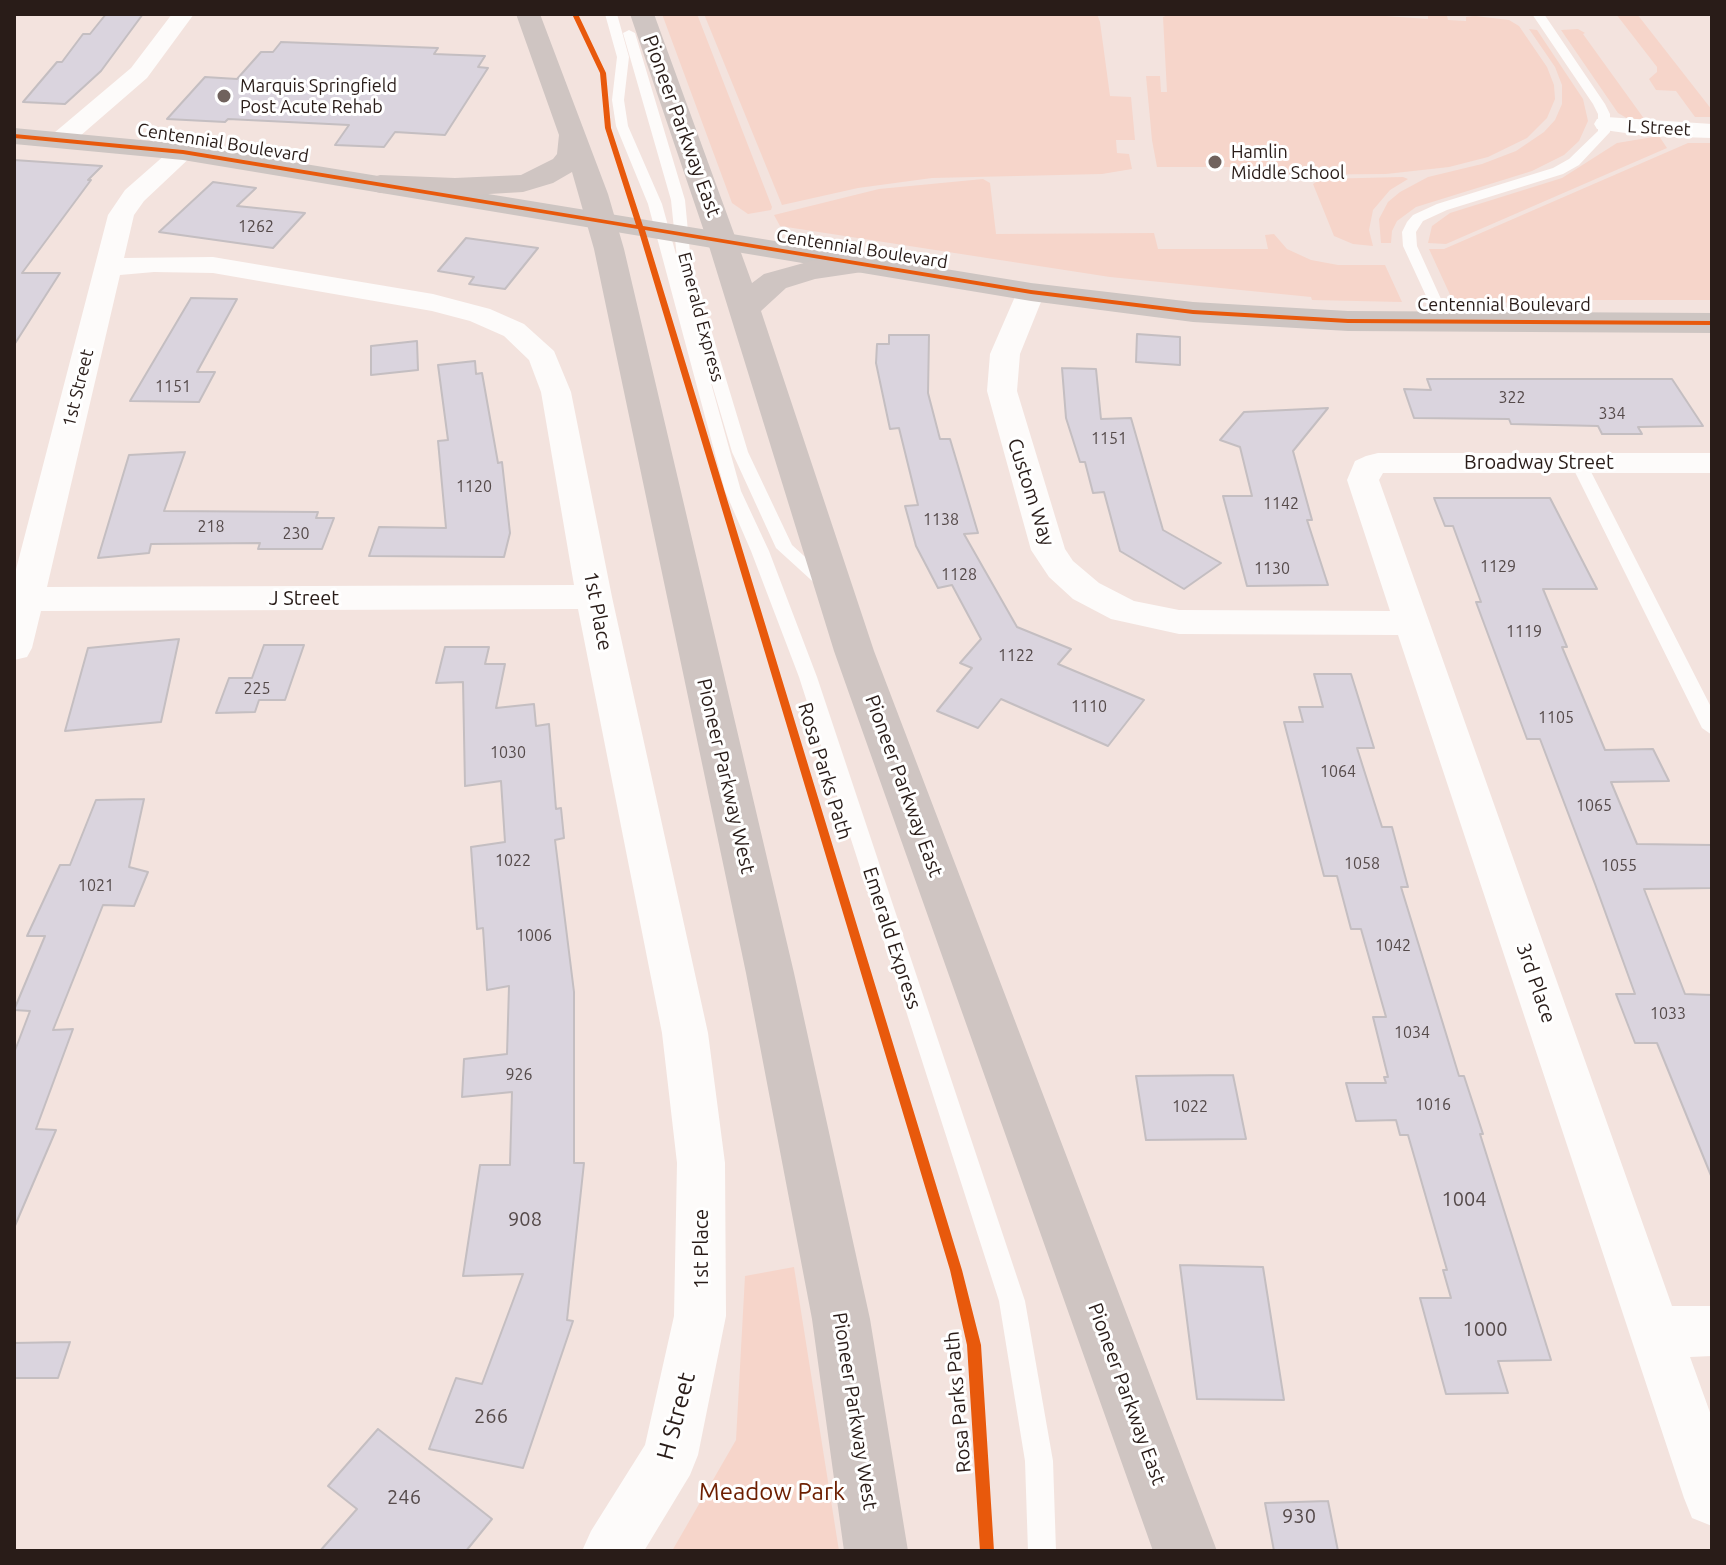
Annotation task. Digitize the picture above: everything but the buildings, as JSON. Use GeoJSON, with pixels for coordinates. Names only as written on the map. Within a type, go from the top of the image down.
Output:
{"type":"FeatureCollection","features":[{"type":"Feature","properties":{"kind":"main road","name":"Pioneer Parkway West"},"geometry":{"type":"LineString","coordinates":[[528,14],[602,219],[770,973],[841,1319],[876,1551]]}},
{"type":"Feature","properties":{"kind":"main road","name":"Pioneer Parkway East"},"geometry":{"type":"LineString","coordinates":[[642,14],[745,309],[854,651],[1185,1551]]}},
{"type":"Feature","properties":{"kind":"main road"},"geometry":{"type":"LineString","coordinates":[[380,184],[455,187],[523,183],[543,177],[563,165],[571,155],[572,135]]}},
{"type":"Feature","properties":{"kind":"main road","name":"Centennial Boulevard"},"geometry":{"type":"LineString","coordinates":[[14,136],[63,138],[183,152],[1031,292],[1193,312],[1348,321],[1712,323]]}},
{"type":"Feature","properties":{"kind":"main road"},"geometry":{"type":"LineString","coordinates":[[745,309],[775,281],[811,270],[858,264]]}},
{"type":"Feature","properties":{"kind":"street"},"geometry":{"type":"LineString","coordinates":[[63,138],[139,73],[183,14]]}},
{"type":"Feature","properties":{"kind":"street","name":"L Street"},"geometry":{"type":"LineString","coordinates":[[1606,124],[1633,129],[1712,131]]}},
{"type":"Feature","properties":{"kind":"street","name":"1st Street"},"geometry":{"type":"LineString","coordinates":[[14,648],[20,599],[121,215],[134,196],[183,152]]}},
{"type":"Feature","properties":{"kind":"street","name":"1st Place"},"geometry":{"type":"LineString","coordinates":[[108,268],[154,264],[213,265],[433,303],[480,315],[514,330],[543,357],[556,392],[594,597],[685,1033],[701,1163],[700,1316]]}},
{"type":"Feature","properties":{"kind":"street","name":"Custom Way"},"geometry":{"type":"LineString","coordinates":[[1031,292],[1005,354],[1002,391],[1048,550],[1061,569],[1086,591],[1124,611],[1179,622],[1413,623]]}},
{"type":"Feature","properties":{"kind":"street","name":"Broadway Street"},"geometry":{"type":"LineString","coordinates":[[1367,468],[1387,463],[1712,463]]}},
{"type":"Feature","properties":{"kind":"street","name":"3rd Place"},"geometry":{"type":"LineString","coordinates":[[1367,468],[1363,480],[1712,1498]]}},
{"type":"Feature","properties":{"kind":"street","name":"J Street"},"geometry":{"type":"LineString","coordinates":[[20,599],[594,597]]}},
{"type":"Feature","properties":{"kind":"street","name":"H Street"},"geometry":{"type":"LineString","coordinates":[[611,1551],[670,1455],[700,1316]]}},
{"type":"Feature","properties":{"kind":"street"},"geometry":{"type":"LineString","coordinates":[[1656,1332],[1712,1331]]}},
{"type":"Feature","properties":{"kind":"lane","name":"Emerald Express"},"geometry":{"type":"LineString","coordinates":[[611,14],[623,57],[618,100],[622,126],[684,263],[740,452],[785,548],[836,592]]}},
{"type":"Feature","properties":{"kind":"lane","name":"Emerald Express"},"geometry":{"type":"LineString","coordinates":[[623,14],[678,200],[671,232],[733,491],[760,551],[808,677],[1012,1301],[1039,1461],[1042,1551]]}},
{"type":"Feature","properties":{"kind":"lane"},"geometry":{"type":"LineString","coordinates":[[1444,321],[1410,246],[1412,225],[1418,218],[1442,207],[1547,176],[1566,167],[1604,132],[1606,124],[1599,104],[1538,14],[1530,14]]}},
{"type":"Feature","properties":{"kind":"lane"},"geometry":{"type":"LineString","coordinates":[[1578,462],[1712,728]]}},
{"type":"Feature","properties":{"kind":"green space"},"geometry":{"type":"Polygon","coordinates":[[[662,14],[697,14],[771,210],[748,214],[732,203],[662,14]]]}},
{"type":"Feature","properties":{"kind":"green space"},"geometry":{"type":"Polygon","coordinates":[[[704,14],[1097,14],[1110,96],[1131,97],[1135,140],[1116,140],[1117,153],[1129,154],[1132,169],[1102,174],[932,178],[858,188],[782,205],[704,14]]]}},
{"type":"Feature","properties":{"kind":"green space"},"geometry":{"type":"Polygon","coordinates":[[[1171,14],[1357,14],[1428,19],[1428,15],[1418,14],[1438,14],[1447,16],[1448,20],[1466,21],[1466,17],[1475,16],[1509,20],[1519,26],[1547,67],[1554,85],[1555,99],[1547,118],[1527,138],[1488,157],[1449,167],[1386,174],[1271,175],[1263,174],[1258,167],[1157,167],[1146,76],[1160,76],[1161,92],[1167,92],[1163,17],[1171,14]]]}},
{"type":"Feature","properties":{"kind":"green space"},"geometry":{"type":"Polygon","coordinates":[[[1616,14],[1637,14],[1712,110],[1712,117],[1695,117],[1676,91],[1656,90],[1649,79],[1657,72],[1657,67],[1616,14]]]}},
{"type":"Feature","properties":{"kind":"green space"},"geometry":{"type":"Polygon","coordinates":[[[1529,29],[1537,30],[1583,99],[1588,121],[1579,141],[1564,155],[1532,171],[1416,207],[1397,221],[1391,243],[1381,243],[1379,219],[1388,202],[1400,192],[1428,177],[1482,164],[1516,151],[1544,132],[1555,120],[1562,104],[1562,85],[1555,67],[1529,29]]]}},
{"type":"Feature","properties":{"kind":"green space"},"geometry":{"type":"Polygon","coordinates":[[[1578,29],[1585,33],[1645,120],[1630,120],[1618,113],[1561,30],[1578,29]]]}},
{"type":"Feature","properties":{"kind":"green space"},"geometry":{"type":"Polygon","coordinates":[[[1659,136],[1667,148],[1446,244],[1428,243],[1432,226],[1450,213],[1562,178],[1617,143],[1659,136]]]}},
{"type":"Feature","properties":{"kind":"green space"},"geometry":{"type":"Polygon","coordinates":[[[1688,143],[1712,143],[1712,300],[1454,302],[1429,249],[1444,249],[1688,143]]]}},
{"type":"Feature","properties":{"kind":"green space"},"geometry":{"type":"Polygon","coordinates":[[[983,179],[990,183],[996,234],[1154,233],[1158,249],[1268,249],[1265,235],[1274,234],[1287,249],[1311,260],[1338,265],[1385,265],[1402,302],[1312,300],[1311,297],[1110,277],[780,226],[774,215],[879,189],[983,179]]]}},
{"type":"Feature","properties":{"kind":"green space"},"geometry":{"type":"Polygon","coordinates":[[[1321,179],[1408,179],[1390,190],[1373,210],[1369,230],[1373,246],[1353,244],[1334,236],[1313,184],[1321,179]]]}},
{"type":"Feature","properties":{"kind":"green space","name":"Meadow Park"},"geometry":{"type":"Polygon","coordinates":[[[794,1267],[839,1551],[672,1551],[736,1440],[745,1276],[794,1267]]]}},
{"type":"Feature","properties":{"kind":"cycle path","name":"Rosa Parks Path"},"geometry":{"type":"LineString","coordinates":[[575,14],[603,73],[608,128],[652,263],[956,1270],[974,1345],[987,1551]]}},
{"type":"Feature","properties":{"kind":"cycle path"},"geometry":{"type":"LineString","coordinates":[[14,136],[183,152],[1031,292],[1193,312],[1348,321],[1712,323]]}},
{"type":"Feature","properties":{"kind":"place","name":"Marquis Springfield Post Acute Rehab"},"geometry":{"type":"Point","coordinates":[224,96]}},
{"type":"Feature","properties":{"kind":"place","name":"Hamlin Middle School"},"geometry":{"type":"Point","coordinates":[1215,162]}}]}
